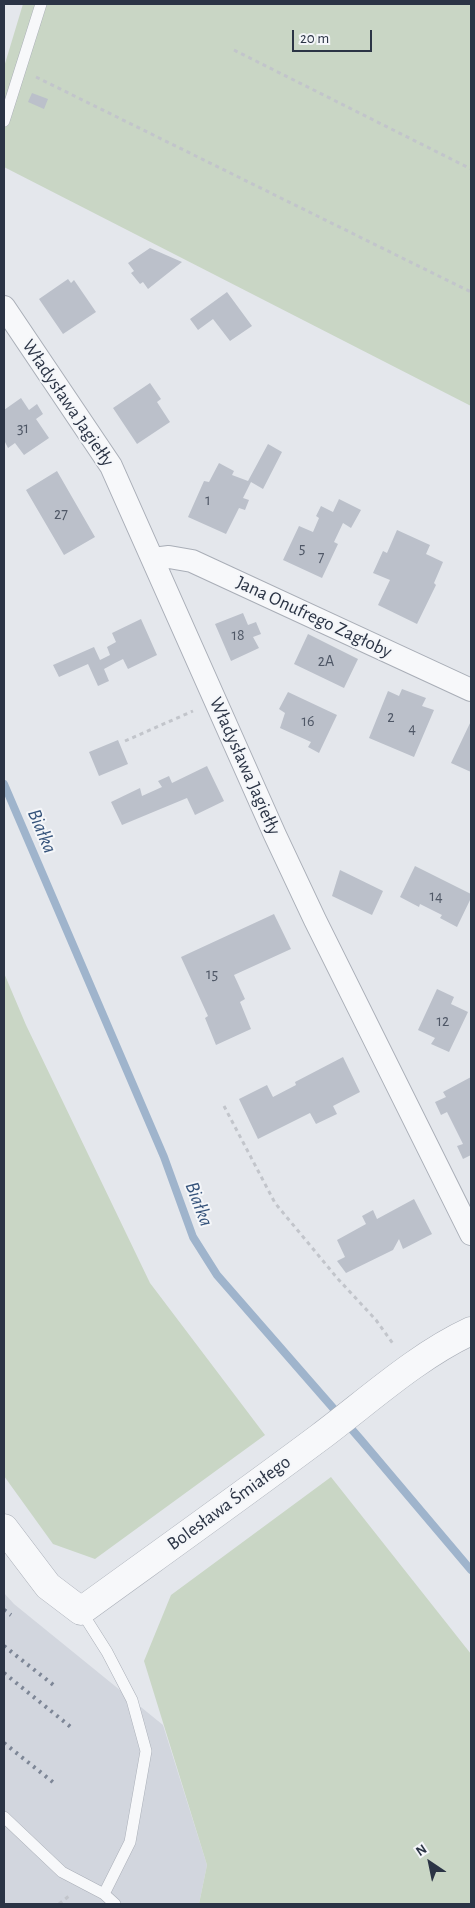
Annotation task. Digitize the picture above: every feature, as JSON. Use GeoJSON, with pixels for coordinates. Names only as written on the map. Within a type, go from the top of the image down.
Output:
{"type":"FeatureCollection","features":[{"type":"Feature","properties":{"kind":"street","name":"Władysława Jagiełły"},"geometry":{"type":"LineString","coordinates":[[4,307],[111,466],[275,835],[315,920],[471,1234]]}},
{"type":"Feature","properties":{"kind":"street","name":"Jana Onufrego Zagłoby"},"geometry":{"type":"LineString","coordinates":[[153,559],[169,557],[192,561],[471,690]]}},
{"type":"Feature","properties":{"kind":"street","name":"Bolesława Śmiałego"},"geometry":{"type":"LineString","coordinates":[[81,1611],[318,1438],[410,1368],[446,1343],[471,1331]]}},
{"type":"Feature","properties":{"kind":"street"},"geometry":{"type":"LineString","coordinates":[[4,1528],[48,1586],[81,1611]]}},
{"type":"Feature","properties":{"kind":"lane"},"geometry":{"type":"LineString","coordinates":[[4,121],[41,4]]}},
{"type":"Feature","properties":{"kind":"lane"},"geometry":{"type":"LineString","coordinates":[[81,1611],[107,1652],[132,1700],[146,1751],[130,1842],[104,1894]]}},
{"type":"Feature","properties":{"kind":"lane"},"geometry":{"type":"LineString","coordinates":[[4,1817],[62,1872],[104,1894],[115,1904]]}},
{"type":"Feature","properties":{"kind":"path"},"geometry":{"type":"LineString","coordinates":[[234,50],[471,169]]}},
{"type":"Feature","properties":{"kind":"path"},"geometry":{"type":"LineString","coordinates":[[20,69],[471,292]]}},
{"type":"Feature","properties":{"kind":"path"},"geometry":{"type":"LineString","coordinates":[[124,741],[216,700]]}},
{"type":"Feature","properties":{"kind":"path"},"geometry":{"type":"LineString","coordinates":[[224,1106],[275,1203],[338,1279],[376,1320],[410,1368]]}},
{"type":"Feature","properties":{"kind":"shaded area"},"geometry":{"type":"Polygon","coordinates":[[[4,1593],[14,1604],[163,1725],[207,1865],[199,1904],[4,1904],[4,1593]]]}},
{"type":"Feature","properties":{"kind":"green space"},"geometry":{"type":"Polygon","coordinates":[[[23,4],[471,4],[471,406],[4,167],[4,67],[23,4]]]}},
{"type":"Feature","properties":{"kind":"green space"},"geometry":{"type":"Polygon","coordinates":[[[4,973],[26,1025],[150,1283],[265,1435],[95,1559],[53,1544],[4,1476],[4,973]]]}},
{"type":"Feature","properties":{"kind":"green space"},"geometry":{"type":"Polygon","coordinates":[[[331,1477],[471,1654],[471,1904],[199,1904],[207,1865],[144,1661],[171,1595],[331,1477]]]}},
{"type":"Feature","properties":{"kind":"building"},"geometry":{"type":"Polygon","coordinates":[[[32,93],[48,99],[44,109],[28,102],[32,93]]]}},
{"type":"Feature","properties":{"kind":"building"},"geometry":{"type":"Polygon","coordinates":[[[150,248],[182,262],[148,289],[143,282],[140,284],[131,273],[134,271],[128,263],[150,248]]]}},
{"type":"Feature","properties":{"kind":"building"},"geometry":{"type":"Polygon","coordinates":[[[68,279],[71,283],[74,280],[96,312],[63,334],[39,299],[68,279]]]}},
{"type":"Feature","properties":{"kind":"building"},"geometry":{"type":"Polygon","coordinates":[[[227,292],[252,326],[230,341],[213,319],[198,330],[190,319],[227,292]]]}},
{"type":"Feature","properties":{"kind":"building"},"geometry":{"type":"Polygon","coordinates":[[[150,383],[161,399],[157,402],[170,422],[137,444],[113,408],[150,383]]]}},
{"type":"Feature","properties":{"kind":"building"},"geometry":{"type":"Polygon","coordinates":[[[21,398],[29,410],[37,404],[43,414],[36,419],[49,438],[24,455],[15,443],[8,448],[4,440],[4,410],[21,398]]]}},
{"type":"Feature","properties":{"kind":"building"},"geometry":{"type":"Polygon","coordinates":[[[268,444],[282,452],[263,489],[251,482],[243,498],[249,500],[245,510],[239,508],[226,534],[188,517],[204,481],[209,482],[219,463],[234,471],[232,475],[248,481],[268,444]]]}},
{"type":"Feature","properties":{"kind":"building"},"geometry":{"type":"Polygon","coordinates":[[[57,471],[95,537],[64,555],[26,490],[57,471]]]}},
{"type":"Feature","properties":{"kind":"building"},"geometry":{"type":"Polygon","coordinates":[[[339,499],[361,510],[351,528],[343,523],[334,542],[338,544],[322,578],[283,560],[299,526],[313,532],[319,518],[316,516],[321,506],[333,512],[339,499]]]}},
{"type":"Feature","properties":{"kind":"building"},"geometry":{"type":"Polygon","coordinates":[[[397,530],[430,545],[426,554],[443,562],[434,583],[436,585],[417,624],[378,605],[390,580],[373,573],[383,551],[387,553],[397,530]]]}},
{"type":"Feature","properties":{"kind":"building"},"geometry":{"type":"Polygon","coordinates":[[[243,613],[248,625],[256,622],[261,634],[253,637],[259,648],[231,661],[215,624],[243,613]]]}},
{"type":"Feature","properties":{"kind":"building"},"geometry":{"type":"Polygon","coordinates":[[[141,619],[157,655],[128,669],[123,659],[115,663],[104,669],[109,681],[98,686],[88,664],[59,677],[53,665],[94,647],[100,660],[110,655],[107,647],[116,642],[112,633],[141,619]]]}},
{"type":"Feature","properties":{"kind":"building"},"geometry":{"type":"Polygon","coordinates":[[[308,634],[358,659],[344,688],[294,664],[308,634]]]}},
{"type":"Feature","properties":{"kind":"building"},"geometry":{"type":"Polygon","coordinates":[[[402,689],[426,698],[422,706],[434,710],[414,757],[369,738],[388,691],[399,696],[402,689]]]}},
{"type":"Feature","properties":{"kind":"building"},"geometry":{"type":"Polygon","coordinates":[[[288,692],[337,715],[319,753],[308,747],[311,742],[280,728],[285,713],[279,709],[288,692]]]}},
{"type":"Feature","properties":{"kind":"building"},"geometry":{"type":"Polygon","coordinates":[[[471,721],[471,772],[451,763],[471,721]]]}},
{"type":"Feature","properties":{"kind":"building"},"geometry":{"type":"Polygon","coordinates":[[[118,740],[128,764],[99,776],[89,752],[118,740]]]}},
{"type":"Feature","properties":{"kind":"building"},"geometry":{"type":"Polygon","coordinates":[[[207,766],[224,801],[195,815],[187,798],[122,825],[111,802],[140,788],[142,796],[162,787],[158,781],[169,776],[172,783],[207,766]]]}},
{"type":"Feature","properties":{"kind":"building"},"geometry":{"type":"Polygon","coordinates":[[[415,866],[471,894],[471,898],[457,927],[440,918],[442,915],[420,904],[419,907],[400,897],[415,866]]]}},
{"type":"Feature","properties":{"kind":"building"},"geometry":{"type":"Polygon","coordinates":[[[340,870],[383,891],[372,915],[332,896],[340,870]]]}},
{"type":"Feature","properties":{"kind":"building"},"geometry":{"type":"Polygon","coordinates":[[[274,914],[291,949],[234,975],[245,999],[240,1002],[251,1029],[216,1045],[205,1018],[208,1016],[181,957],[274,914]]]}},
{"type":"Feature","properties":{"kind":"building"},"geometry":{"type":"Polygon","coordinates":[[[437,989],[454,997],[451,1004],[468,1012],[449,1052],[431,1044],[435,1038],[418,1030],[437,989]]]}},
{"type":"Feature","properties":{"kind":"building"},"geometry":{"type":"Polygon","coordinates":[[[343,1057],[360,1092],[333,1106],[337,1114],[316,1124],[310,1113],[258,1139],[239,1099],[267,1085],[273,1097],[296,1085],[295,1082],[343,1057]]]}},
{"type":"Feature","properties":{"kind":"building"},"geometry":{"type":"Polygon","coordinates":[[[471,1077],[471,1155],[463,1159],[457,1146],[463,1144],[447,1112],[441,1115],[435,1102],[446,1097],[443,1092],[471,1077]]]}},
{"type":"Feature","properties":{"kind":"building"},"geometry":{"type":"Polygon","coordinates":[[[414,1199],[432,1234],[403,1249],[399,1239],[393,1250],[346,1273],[337,1261],[345,1257],[337,1240],[366,1224],[362,1216],[373,1210],[377,1219],[414,1199]]]}},
{"type":"Feature","properties":{"kind":"waterway","name":"Białka"},"geometry":{"type":"LineString","coordinates":[[4,784],[164,1157],[193,1237],[217,1275],[471,1570]]}},
{"type":"Feature","properties":{"kind":"railway"},"geometry":{"type":"LineString","coordinates":[[4,1610],[11,1615]]}},
{"type":"Feature","properties":{"kind":"railway"},"geometry":{"type":"LineString","coordinates":[[4,1646],[56,1687]]}},
{"type":"Feature","properties":{"kind":"railway"},"geometry":{"type":"LineString","coordinates":[[4,1673],[72,1728]]}},
{"type":"Feature","properties":{"kind":"railway"},"geometry":{"type":"LineString","coordinates":[[4,1743],[54,1783]]}}]}
